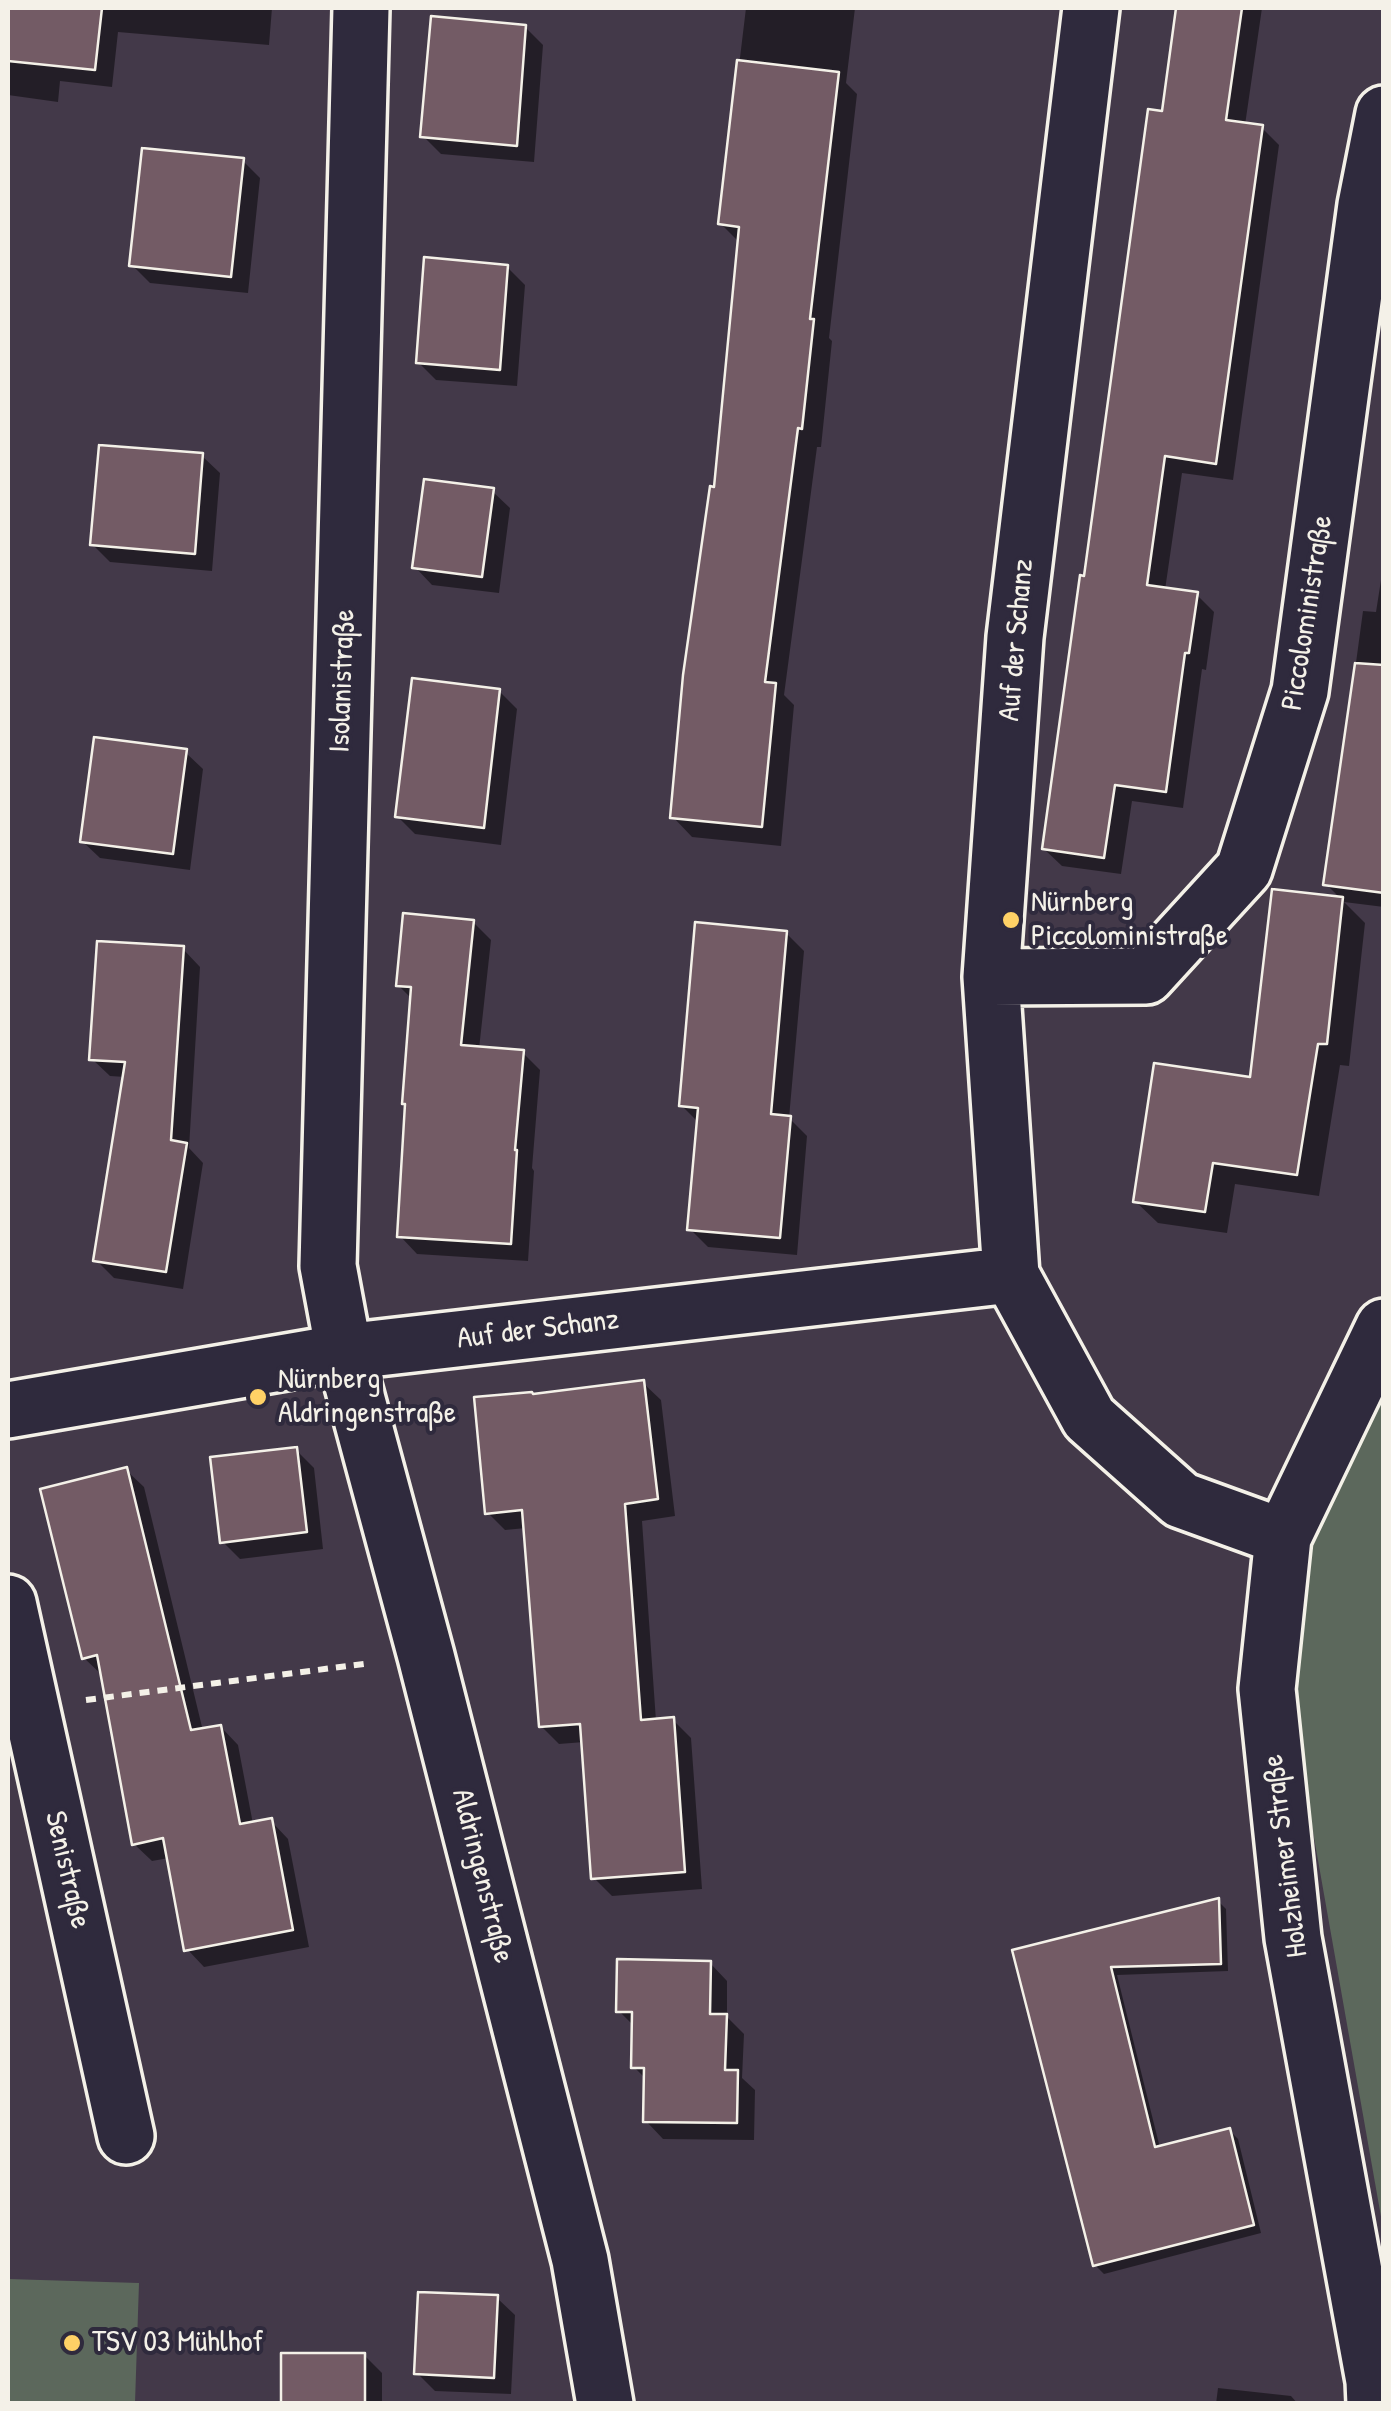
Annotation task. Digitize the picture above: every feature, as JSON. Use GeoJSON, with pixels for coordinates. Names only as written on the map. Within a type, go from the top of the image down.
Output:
{"type":"FeatureCollection","features":[{"type":"Feature","properties":{"kind":"street","name":"Isolanistraße"},"geometry":{"type":"LineString","coordinates":[[344,1352],[328,1266],[361,8]]}},
{"type":"Feature","properties":{"kind":"street","name":"Auf der Schanz"},"geometry":{"type":"LineString","coordinates":[[1090,8],[1016,637],[990,977],[1011,1275],[1089,1418],[1182,1500],[1283,1536]]}},
{"type":"Feature","properties":{"kind":"street","name":"Piccoloministraße"},"geometry":{"type":"LineString","coordinates":[[990,977],[1146,976],[1244,869],[1300,691],[1366,205],[1384,114]]}},
{"type":"Feature","properties":{"kind":"street","name":"Auf der Schanz"},"geometry":{"type":"LineString","coordinates":[[8,1410],[344,1352],[1011,1275]]}},
{"type":"Feature","properties":{"kind":"street","name":"Holzheimer Straße"},"geometry":{"type":"LineString","coordinates":[[1374,2404],[1374,2380],[1293,1938],[1267,1689],[1283,1536],[1384,1327]]}},
{"type":"Feature","properties":{"kind":"street","name":"Aldringenstraße"},"geometry":{"type":"LineString","coordinates":[[344,1352],[580,2260],[605,2404]]}},
{"type":"Feature","properties":{"kind":"street","name":"Senistraße"},"geometry":{"type":"LineString","coordinates":[[8,1603],[126,2136]]}},
{"type":"Feature","properties":{"kind":"path"},"geometry":{"type":"LineString","coordinates":[[30,1707],[426,1656]]}},
{"type":"Feature","properties":{"kind":"green space"},"geometry":{"type":"Polygon","coordinates":[[[1383,1346],[1383,2228],[1269,1583],[1383,1346]]]}},
{"type":"Feature","properties":{"kind":"green space","name":"TSV 03 Mühlhof"},"geometry":{"type":"Polygon","coordinates":[[[8,2279],[139,2283],[135,2403],[8,2403],[8,2279]]]}},
{"type":"Feature","properties":{"kind":"building"},"geometry":{"type":"Polygon","coordinates":[[[8,8],[102,8],[95,70],[8,61],[8,8]]]}},
{"type":"Feature","properties":{"kind":"building"},"geometry":{"type":"Polygon","coordinates":[[[1176,8],[1242,8],[1226,120],[1263,125],[1216,464],[1165,456],[1147,585],[1198,592],[1189,653],[1185,653],[1166,792],[1115,785],[1104,858],[1042,849],[1148,109],[1162,111],[1176,8]]]}},
{"type":"Feature","properties":{"kind":"building"},"geometry":{"type":"Polygon","coordinates":[[[431,16],[526,25],[517,146],[420,137],[431,16]]]}},
{"type":"Feature","properties":{"kind":"building"},"geometry":{"type":"Polygon","coordinates":[[[737,60],[839,72],[810,319],[814,319],[802,429],[798,428],[765,682],[776,683],[762,827],[670,818],[683,675],[710,486],[714,487],[739,227],[718,224],[737,60]]]}},
{"type":"Feature","properties":{"kind":"building"},"geometry":{"type":"Polygon","coordinates":[[[142,148],[244,158],[231,277],[129,266],[142,148]]]}},
{"type":"Feature","properties":{"kind":"building"},"geometry":{"type":"Polygon","coordinates":[[[424,257],[508,265],[500,370],[416,363],[424,257]]]}},
{"type":"Feature","properties":{"kind":"building"},"geometry":{"type":"Polygon","coordinates":[[[99,445],[203,453],[195,554],[90,545],[99,445]]]}},
{"type":"Feature","properties":{"kind":"building"},"geometry":{"type":"Polygon","coordinates":[[[424,479],[494,488],[482,577],[412,568],[424,479]]]}},
{"type":"Feature","properties":{"kind":"building"},"geometry":{"type":"Polygon","coordinates":[[[1355,663],[1384,665],[1384,893],[1323,885],[1355,663]]]}},
{"type":"Feature","properties":{"kind":"building"},"geometry":{"type":"Polygon","coordinates":[[[412,678],[500,689],[484,828],[395,817],[412,678]]]}},
{"type":"Feature","properties":{"kind":"building"},"geometry":{"type":"Polygon","coordinates":[[[94,737],[187,749],[173,854],[80,842],[94,737]]]}},
{"type":"Feature","properties":{"kind":"building"},"geometry":{"type":"Polygon","coordinates":[[[1272,889],[1343,897],[1327,1044],[1318,1044],[1297,1175],[1213,1163],[1205,1212],[1133,1202],[1154,1063],[1250,1077],[1272,889]]]}},
{"type":"Feature","properties":{"kind":"building"},"geometry":{"type":"Polygon","coordinates":[[[403,913],[474,920],[461,1045],[524,1050],[511,1244],[397,1237],[411,987],[396,986],[403,913]]]}},
{"type":"Feature","properties":{"kind":"building"},"geometry":{"type":"Polygon","coordinates":[[[695,922],[787,931],[771,1114],[791,1116],[780,1238],[687,1230],[698,1108],[679,1106],[695,922]]]}},
{"type":"Feature","properties":{"kind":"building"},"geometry":{"type":"Polygon","coordinates":[[[97,941],[184,946],[171,1140],[187,1143],[166,1272],[93,1261],[125,1062],[89,1060],[97,941]]]}},
{"type":"Feature","properties":{"kind":"building"},"geometry":{"type":"Polygon","coordinates":[[[644,1380],[658,1499],[625,1504],[641,1720],[674,1717],[685,1872],[591,1879],[580,1724],[539,1727],[522,1510],[485,1514],[474,1397],[644,1380]]]}},
{"type":"Feature","properties":{"kind":"building"},"geometry":{"type":"Polygon","coordinates":[[[297,1447],[307,1532],[220,1543],[210,1457],[297,1447]]]}},
{"type":"Feature","properties":{"kind":"building"},"geometry":{"type":"Polygon","coordinates":[[[127,1467],[191,1730],[221,1725],[240,1824],[272,1818],[293,1930],[184,1951],[163,1838],[132,1845],[97,1655],[82,1659],[40,1489],[127,1467]]]}},
{"type":"Feature","properties":{"kind":"building"},"geometry":{"type":"Polygon","coordinates":[[[1219,1898],[1221,1964],[1111,1967],[1155,2147],[1230,2128],[1254,2225],[1093,2266],[1012,1950],[1219,1898]]]}},
{"type":"Feature","properties":{"kind":"building"},"geometry":{"type":"Polygon","coordinates":[[[617,1959],[711,1961],[710,2014],[727,2014],[725,2070],[738,2070],[737,2123],[643,2122],[644,2068],[631,2068],[632,2012],[616,2012],[617,1959]]]}},
{"type":"Feature","properties":{"kind":"building"},"geometry":{"type":"Polygon","coordinates":[[[418,2292],[498,2295],[494,2378],[414,2374],[418,2292]]]}},
{"type":"Feature","properties":{"kind":"building"},"geometry":{"type":"Polygon","coordinates":[[[281,2353],[365,2353],[365,2404],[281,2404],[281,2353]]]}},
{"type":"Feature","properties":{"kind":"place","name":"Nürnberg Piccoloministraße"},"geometry":{"type":"Point","coordinates":[1011,920]}},
{"type":"Feature","properties":{"kind":"place","name":"Nürnberg Aldringenstraße"},"geometry":{"type":"Point","coordinates":[258,1397]}},
{"type":"Feature","properties":{"kind":"place","name":"TSV 03 Mühlhof"},"geometry":{"type":"Point","coordinates":[72,2343]}}]}
